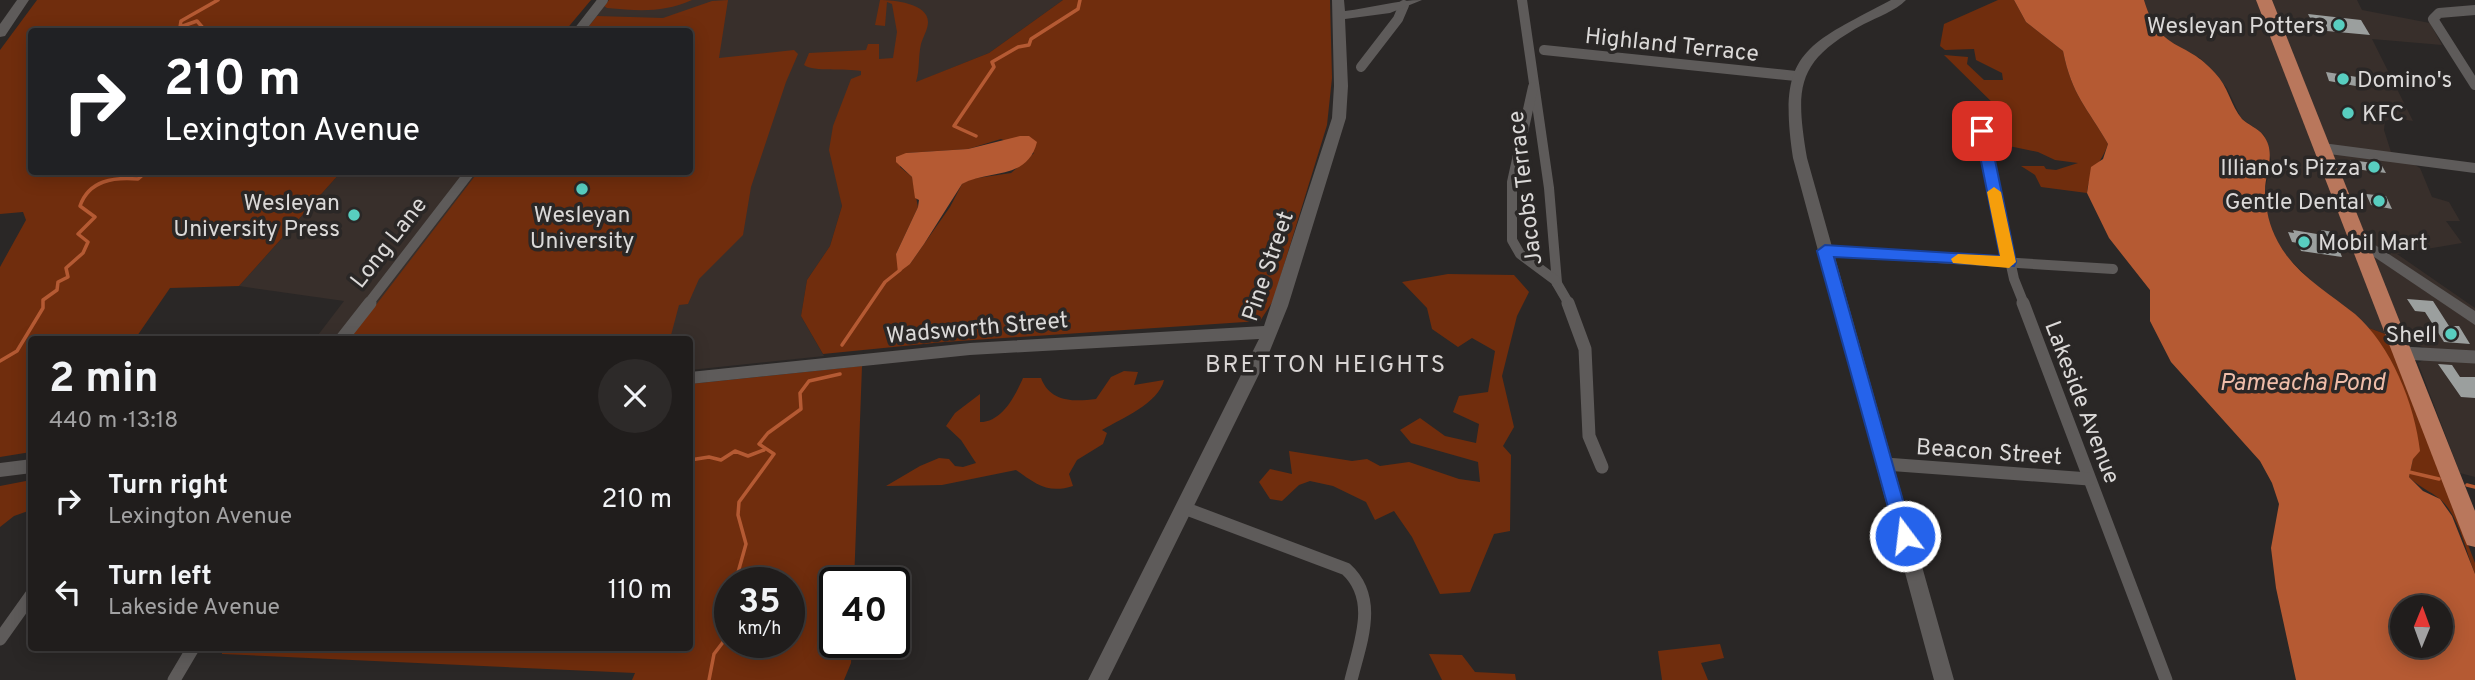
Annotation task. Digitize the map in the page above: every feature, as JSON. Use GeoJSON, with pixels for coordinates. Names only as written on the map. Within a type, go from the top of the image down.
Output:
{"type":"FeatureCollection","features":[{"type":"Feature","properties":{"kind":"main road"},"geometry":{"type":"LineString","coordinates":[[2264,0],[2475,538]]}},
{"type":"Feature","properties":{"kind":"street"},"geometry":{"type":"LineString","coordinates":[[0,33],[23,0]]}},
{"type":"Feature","properties":{"kind":"street"},"geometry":{"type":"LineString","coordinates":[[581,28],[603,0]]}},
{"type":"Feature","properties":{"kind":"street","name":"Jacobs Terrace"},"geometry":{"type":"LineString","coordinates":[[1521,0],[1549,188],[1557,284]]}},
{"type":"Feature","properties":{"kind":"street"},"geometry":{"type":"LineString","coordinates":[[1900,0],[1818,47],[1808,56],[1796,76],[1792,111],[1795,137],[1825,251],[1944,680]]}},
{"type":"Feature","properties":{"kind":"street"},"geometry":{"type":"LineString","coordinates":[[1338,8],[1410,3]]}},
{"type":"Feature","properties":{"kind":"street"},"geometry":{"type":"LineString","coordinates":[[1361,67],[1410,3]]}},
{"type":"Feature","properties":{"kind":"street","name":"Pine Street"},"geometry":{"type":"LineString","coordinates":[[1098,680],[1240,398],[1269,332],[1339,118],[1341,86],[1338,8]]}},
{"type":"Feature","properties":{"kind":"street"},"geometry":{"type":"LineString","coordinates":[[2475,10],[2439,13],[2433,17],[2475,84]]}},
{"type":"Feature","properties":{"kind":"street","name":"Highland Terrace"},"geometry":{"type":"LineString","coordinates":[[1544,50],[1796,76]]}},
{"type":"Feature","properties":{"kind":"street","name":"Jacobs Terrace"},"geometry":{"type":"LineString","coordinates":[[1533,87],[1512,179],[1511,238],[1518,252],[1543,268],[1557,284],[1580,332],[1587,360],[1588,436],[1594,456],[1602,467]]}},
{"type":"Feature","properties":{"kind":"street","name":"Lakeside Avenue"},"geometry":{"type":"LineString","coordinates":[[1982,131],[2009,262],[2166,680]]}},
{"type":"Feature","properties":{"kind":"street"},"geometry":{"type":"LineString","coordinates":[[2322,148],[2475,168]]}},
{"type":"Feature","properties":{"kind":"street","name":"Long Lane"},"geometry":{"type":"LineString","coordinates":[[344,336],[468,175]]}},
{"type":"Feature","properties":{"kind":"street"},"geometry":{"type":"LineString","coordinates":[[2357,238],[2475,319]]}},
{"type":"Feature","properties":{"kind":"street"},"geometry":{"type":"LineString","coordinates":[[1825,251],[2113,269]]}},
{"type":"Feature","properties":{"kind":"street","name":"Wadsworth Street"},"geometry":{"type":"LineString","coordinates":[[693,378],[982,348],[1269,332]]}},
{"type":"Feature","properties":{"kind":"street"},"geometry":{"type":"LineString","coordinates":[[2403,353],[2475,357]]}},
{"type":"Feature","properties":{"kind":"street","name":"Beacon Street"},"geometry":{"type":"LineString","coordinates":[[1885,464],[2089,479]]}},
{"type":"Feature","properties":{"kind":"street"},"geometry":{"type":"LineString","coordinates":[[0,470],[28,466]]}},
{"type":"Feature","properties":{"kind":"street"},"geometry":{"type":"LineString","coordinates":[[1184,508],[1346,569],[1357,578],[1366,601],[1365,619],[1351,680]]}},
{"type":"Feature","properties":{"kind":"street"},"geometry":{"type":"LineString","coordinates":[[0,639],[28,600]]}},
{"type":"Feature","properties":{"kind":"street"},"geometry":{"type":"LineString","coordinates":[[174,680],[191,651]]}},
{"type":"Feature","properties":{"kind":"shaded area"},"geometry":{"type":"Polygon","coordinates":[[[37,0],[591,0],[568,28],[28,28],[28,175],[338,175],[239,286],[170,288],[137,336],[28,336],[28,452],[0,457],[0,267],[26,220],[23,212],[0,214],[0,50],[37,0]]]}},
{"type":"Feature","properties":{"kind":"shaded area","name":"Wesleyan University"},"geometry":{"type":"Polygon","coordinates":[[[609,0],[1063,0],[989,53],[915,83],[833,157],[842,206],[830,246],[807,280],[801,316],[824,356],[693,370],[693,336],[317,336],[344,301],[239,286],[338,175],[693,175],[693,28],[587,28],[609,0]]]}},
{"type":"Feature","properties":{"kind":"shaded area"},"geometry":{"type":"Polygon","coordinates":[[[609,0],[692,0],[671,7],[640,10],[607,8],[604,6],[609,0]]]}},
{"type":"Feature","properties":{"kind":"shaded area"},"geometry":{"type":"Polygon","coordinates":[[[728,0],[719,58],[794,50],[798,54],[751,187],[743,235],[699,279],[688,304],[679,305],[671,336],[352,336],[476,175],[693,175],[693,28],[587,28],[597,16],[663,18],[712,1],[728,0]]]}},
{"type":"Feature","properties":{"kind":"shaded area"},"geometry":{"type":"Polygon","coordinates":[[[880,0],[909,4],[926,16],[928,25],[921,44],[916,82],[989,53],[1063,0],[1330,0],[1332,78],[1327,125],[1273,301],[1260,321],[944,342],[823,354],[801,316],[807,280],[830,246],[842,206],[829,150],[833,126],[851,79],[861,75],[861,71],[804,65],[809,53],[866,50],[868,44],[879,44],[879,59],[893,58],[897,32],[892,4],[887,2],[885,26],[875,25],[880,0]],[[1001,139],[968,149],[906,153],[900,167],[912,177],[918,207],[896,254],[910,264],[950,207],[962,184],[971,179],[1011,173],[1034,153],[1001,139]]]}},
{"type":"Feature","properties":{"kind":"shaded area"},"geometry":{"type":"Polygon","coordinates":[[[1998,0],[2014,0],[2026,22],[2063,51],[2076,90],[2108,144],[2090,180],[2087,193],[2041,187],[2035,175],[2021,166],[2044,166],[2046,169],[2056,170],[2078,163],[2055,160],[2038,152],[2009,146],[2009,152],[1991,150],[1992,141],[2004,137],[2005,115],[1944,55],[1968,57],[1967,64],[1984,80],[2003,80],[2002,73],[1976,60],[1974,49],[1945,50],[1940,46],[1944,24],[1998,0]]]}},
{"type":"Feature","properties":{"kind":"shaded area"},"geometry":{"type":"Polygon","coordinates":[[[2144,0],[2357,0],[2362,10],[2430,23],[2442,45],[2372,39],[2413,121],[2394,118],[2385,121],[2384,130],[2391,152],[2420,168],[2432,197],[2449,202],[2460,221],[2446,221],[2462,243],[2397,254],[2475,308],[2475,352],[2428,349],[2369,328],[2326,295],[2286,256],[2268,225],[2265,188],[2272,163],[2264,135],[2241,118],[2227,88],[2201,59],[2162,37],[2153,26],[2144,0]]]}},
{"type":"Feature","properties":{"kind":"shaded area"},"geometry":{"type":"Polygon","coordinates":[[[1448,274],[1514,275],[1529,292],[1517,316],[1502,376],[1514,427],[1503,446],[1511,455],[1510,531],[1494,534],[1470,592],[1440,594],[1412,537],[1394,511],[1375,520],[1366,502],[1333,486],[1310,481],[1299,485],[1282,501],[1270,499],[1259,482],[1270,469],[1292,474],[1289,451],[1352,461],[1367,459],[1380,466],[1409,462],[1459,479],[1480,482],[1478,462],[1411,443],[1400,430],[1420,418],[1445,436],[1476,443],[1479,424],[1453,412],[1459,396],[1488,392],[1495,351],[1472,338],[1458,347],[1432,329],[1427,308],[1402,282],[1448,274]]]}},
{"type":"Feature","properties":{"kind":"shaded area"},"geometry":{"type":"Polygon","coordinates":[[[2369,328],[2388,335],[2475,563],[2475,574],[2457,524],[2447,506],[2409,477],[2413,459],[2397,374],[2369,328]]]}},
{"type":"Feature","properties":{"kind":"shaded area"},"geometry":{"type":"Polygon","coordinates":[[[2429,357],[2475,360],[2475,477],[2460,473],[2418,363],[2429,357]]]}},
{"type":"Feature","properties":{"kind":"shaded area"},"geometry":{"type":"Polygon","coordinates":[[[862,366],[855,567],[819,567],[819,658],[851,658],[844,680],[632,680],[635,673],[222,654],[222,651],[693,651],[693,384],[862,366]]]}},
{"type":"Feature","properties":{"kind":"shaded area"},"geometry":{"type":"Polygon","coordinates":[[[1124,371],[1138,372],[1134,385],[1164,380],[1155,396],[1147,403],[1102,430],[1107,433],[1103,444],[1077,460],[1069,474],[1073,486],[1049,488],[1016,470],[942,485],[886,486],[939,458],[949,459],[955,466],[963,467],[976,463],[961,440],[946,426],[955,413],[980,394],[980,422],[995,418],[1001,413],[1012,400],[1023,378],[1041,378],[1050,392],[1063,399],[1087,400],[1096,399],[1111,377],[1124,371]]]}},
{"type":"Feature","properties":{"kind":"shaded area"},"geometry":{"type":"Polygon","coordinates":[[[28,481],[28,511],[14,516],[0,527],[0,486],[28,481]]]}},
{"type":"Feature","properties":{"kind":"shaded area"},"geometry":{"type":"Polygon","coordinates":[[[1720,644],[1724,658],[1701,663],[1708,680],[1662,680],[1658,651],[1720,644]]]}},
{"type":"Feature","properties":{"kind":"shaded area"},"geometry":{"type":"Polygon","coordinates":[[[1429,654],[1462,655],[1475,672],[1515,674],[1516,680],[1442,680],[1429,654]]]}},
{"type":"Feature","properties":{"kind":"water","name":"Pameacha Pond"},"geometry":{"type":"Polygon","coordinates":[[[2014,0],[2144,0],[2158,29],[2166,38],[2194,54],[2215,73],[2242,119],[2263,135],[2270,156],[2265,184],[2266,205],[2278,242],[2293,264],[2368,327],[2390,359],[2407,396],[2420,451],[2413,459],[2409,477],[2423,491],[2440,499],[2452,516],[2475,574],[2475,680],[2296,680],[2276,588],[2271,548],[2279,504],[2272,483],[2260,461],[2171,362],[2150,321],[2150,290],[2109,238],[2087,193],[2091,167],[2103,159],[2108,144],[2076,90],[2063,51],[2026,22],[2014,0]]]}},
{"type":"Feature","properties":{"kind":"water"},"geometry":{"type":"Polygon","coordinates":[[[1029,136],[1037,142],[1025,163],[1006,172],[962,184],[910,264],[898,273],[896,254],[919,200],[915,198],[912,177],[896,162],[896,157],[906,153],[968,149],[1029,136]]]}},
{"type":"Feature","properties":{"kind":"building","name":"Wesleyan Potters"},"geometry":{"type":"Polygon","coordinates":[[[2308,14],[2361,20],[2370,35],[2316,30],[2308,14]]]}},
{"type":"Feature","properties":{"kind":"building","name":"Domino's"},"geometry":{"type":"Polygon","coordinates":[[[2326,72],[2357,77],[2361,87],[2329,81],[2326,72]]]}},
{"type":"Feature","properties":{"kind":"building"},"geometry":{"type":"Polygon","coordinates":[[[2350,160],[2381,164],[2386,173],[2355,169],[2350,160]]]}},
{"type":"Feature","properties":{"kind":"building","name":"Gentle Dental"},"geometry":{"type":"Polygon","coordinates":[[[2366,194],[2386,196],[2392,209],[2371,205],[2366,194]]]}},
{"type":"Feature","properties":{"kind":"building"},"geometry":{"type":"Polygon","coordinates":[[[2293,230],[2323,235],[2321,230],[2333,232],[2342,257],[2301,251],[2298,243],[2292,242],[2288,232],[2294,233],[2293,230]]]}},
{"type":"Feature","properties":{"kind":"building"},"geometry":{"type":"Polygon","coordinates":[[[2407,299],[2433,301],[2449,326],[2459,326],[2470,344],[2444,342],[2425,312],[2415,311],[2407,299]]]}},
{"type":"Feature","properties":{"kind":"building"},"geometry":{"type":"Polygon","coordinates":[[[2438,364],[2452,365],[2460,377],[2475,377],[2475,398],[2461,397],[2438,364]]]}},
{"type":"Feature","properties":{"kind":"waterway"},"geometry":{"type":"LineString","coordinates":[[203,28],[197,21],[180,27],[181,21],[218,0]]}},
{"type":"Feature","properties":{"kind":"waterway"},"geometry":{"type":"LineString","coordinates":[[976,136],[954,126],[994,67],[992,62],[1018,47],[1029,45],[1031,39],[1078,9],[1080,0]]}},
{"type":"Feature","properties":{"kind":"waterway"},"geometry":{"type":"LineString","coordinates":[[0,361],[17,351],[43,308],[43,300],[57,290],[58,282],[68,277],[66,268],[83,253],[88,242],[78,234],[95,217],[80,206],[84,197],[103,182],[138,179],[143,175]]}},
{"type":"Feature","properties":{"kind":"waterway"},"geometry":{"type":"LineString","coordinates":[[842,345],[885,282],[900,270]]}},
{"type":"Feature","properties":{"kind":"waterway"},"geometry":{"type":"LineString","coordinates":[[740,567],[746,544],[738,515],[739,502],[774,454],[759,444],[768,433],[801,409],[800,393],[809,381],[840,374]]}},
{"type":"Feature","properties":{"kind":"waterway"},"geometry":{"type":"LineString","coordinates":[[693,460],[709,457],[721,460],[735,451],[748,456],[764,450]]}},
{"type":"Feature","properties":{"kind":"waterway"},"geometry":{"type":"LineString","coordinates":[[2409,472],[2439,479]]}},
{"type":"Feature","properties":{"kind":"waterway"},"geometry":{"type":"LineString","coordinates":[[2467,485],[2475,487]]}},
{"type":"Feature","properties":{"kind":"waterway"},"geometry":{"type":"LineString","coordinates":[[709,680],[714,654]]}},
{"type":"Feature","properties":{"kind":"slow traffic"},"geometry":{"type":"LineString","coordinates":[[1958,259],[2009,262],[1994,192]]}},
{"type":"Feature","properties":{"kind":"place","name":"Wesleyan Potters"},"geometry":{"type":"Point","coordinates":[2339,25]}},
{"type":"Feature","properties":{"kind":"place","name":"Domino's"},"geometry":{"type":"Point","coordinates":[2343,79]}},
{"type":"Feature","properties":{"kind":"place","name":"KFC"},"geometry":{"type":"Point","coordinates":[2348,113]}},
{"type":"Feature","properties":{"kind":"place","name":"Illiano's Pizza"},"geometry":{"type":"Point","coordinates":[2374,167]}},
{"type":"Feature","properties":{"kind":"place","name":"Wesleyan University"},"geometry":{"type":"Point","coordinates":[582,189]}},
{"type":"Feature","properties":{"kind":"place","name":"Gentle Dental"},"geometry":{"type":"Point","coordinates":[2379,201]}},
{"type":"Feature","properties":{"kind":"place","name":"Wesleyan University Press"},"geometry":{"type":"Point","coordinates":[354,215]}},
{"type":"Feature","properties":{"kind":"place","name":"Mobil Mart"},"geometry":{"type":"Point","coordinates":[2304,242]}},
{"type":"Feature","properties":{"kind":"place","name":"Shell"},"geometry":{"type":"Point","coordinates":[2451,334]}},
{"type":"Feature","properties":{"kind":"district","name":"BRETTON HEIGHTS"},"geometry":{"type":"Point","coordinates":[1326,364]}},
{"type":"Feature","properties":{"kind":"route"},"geometry":{"type":"LineString","coordinates":[[1905,536],[1825,251],[2009,262],[1982,131]]}}]}
